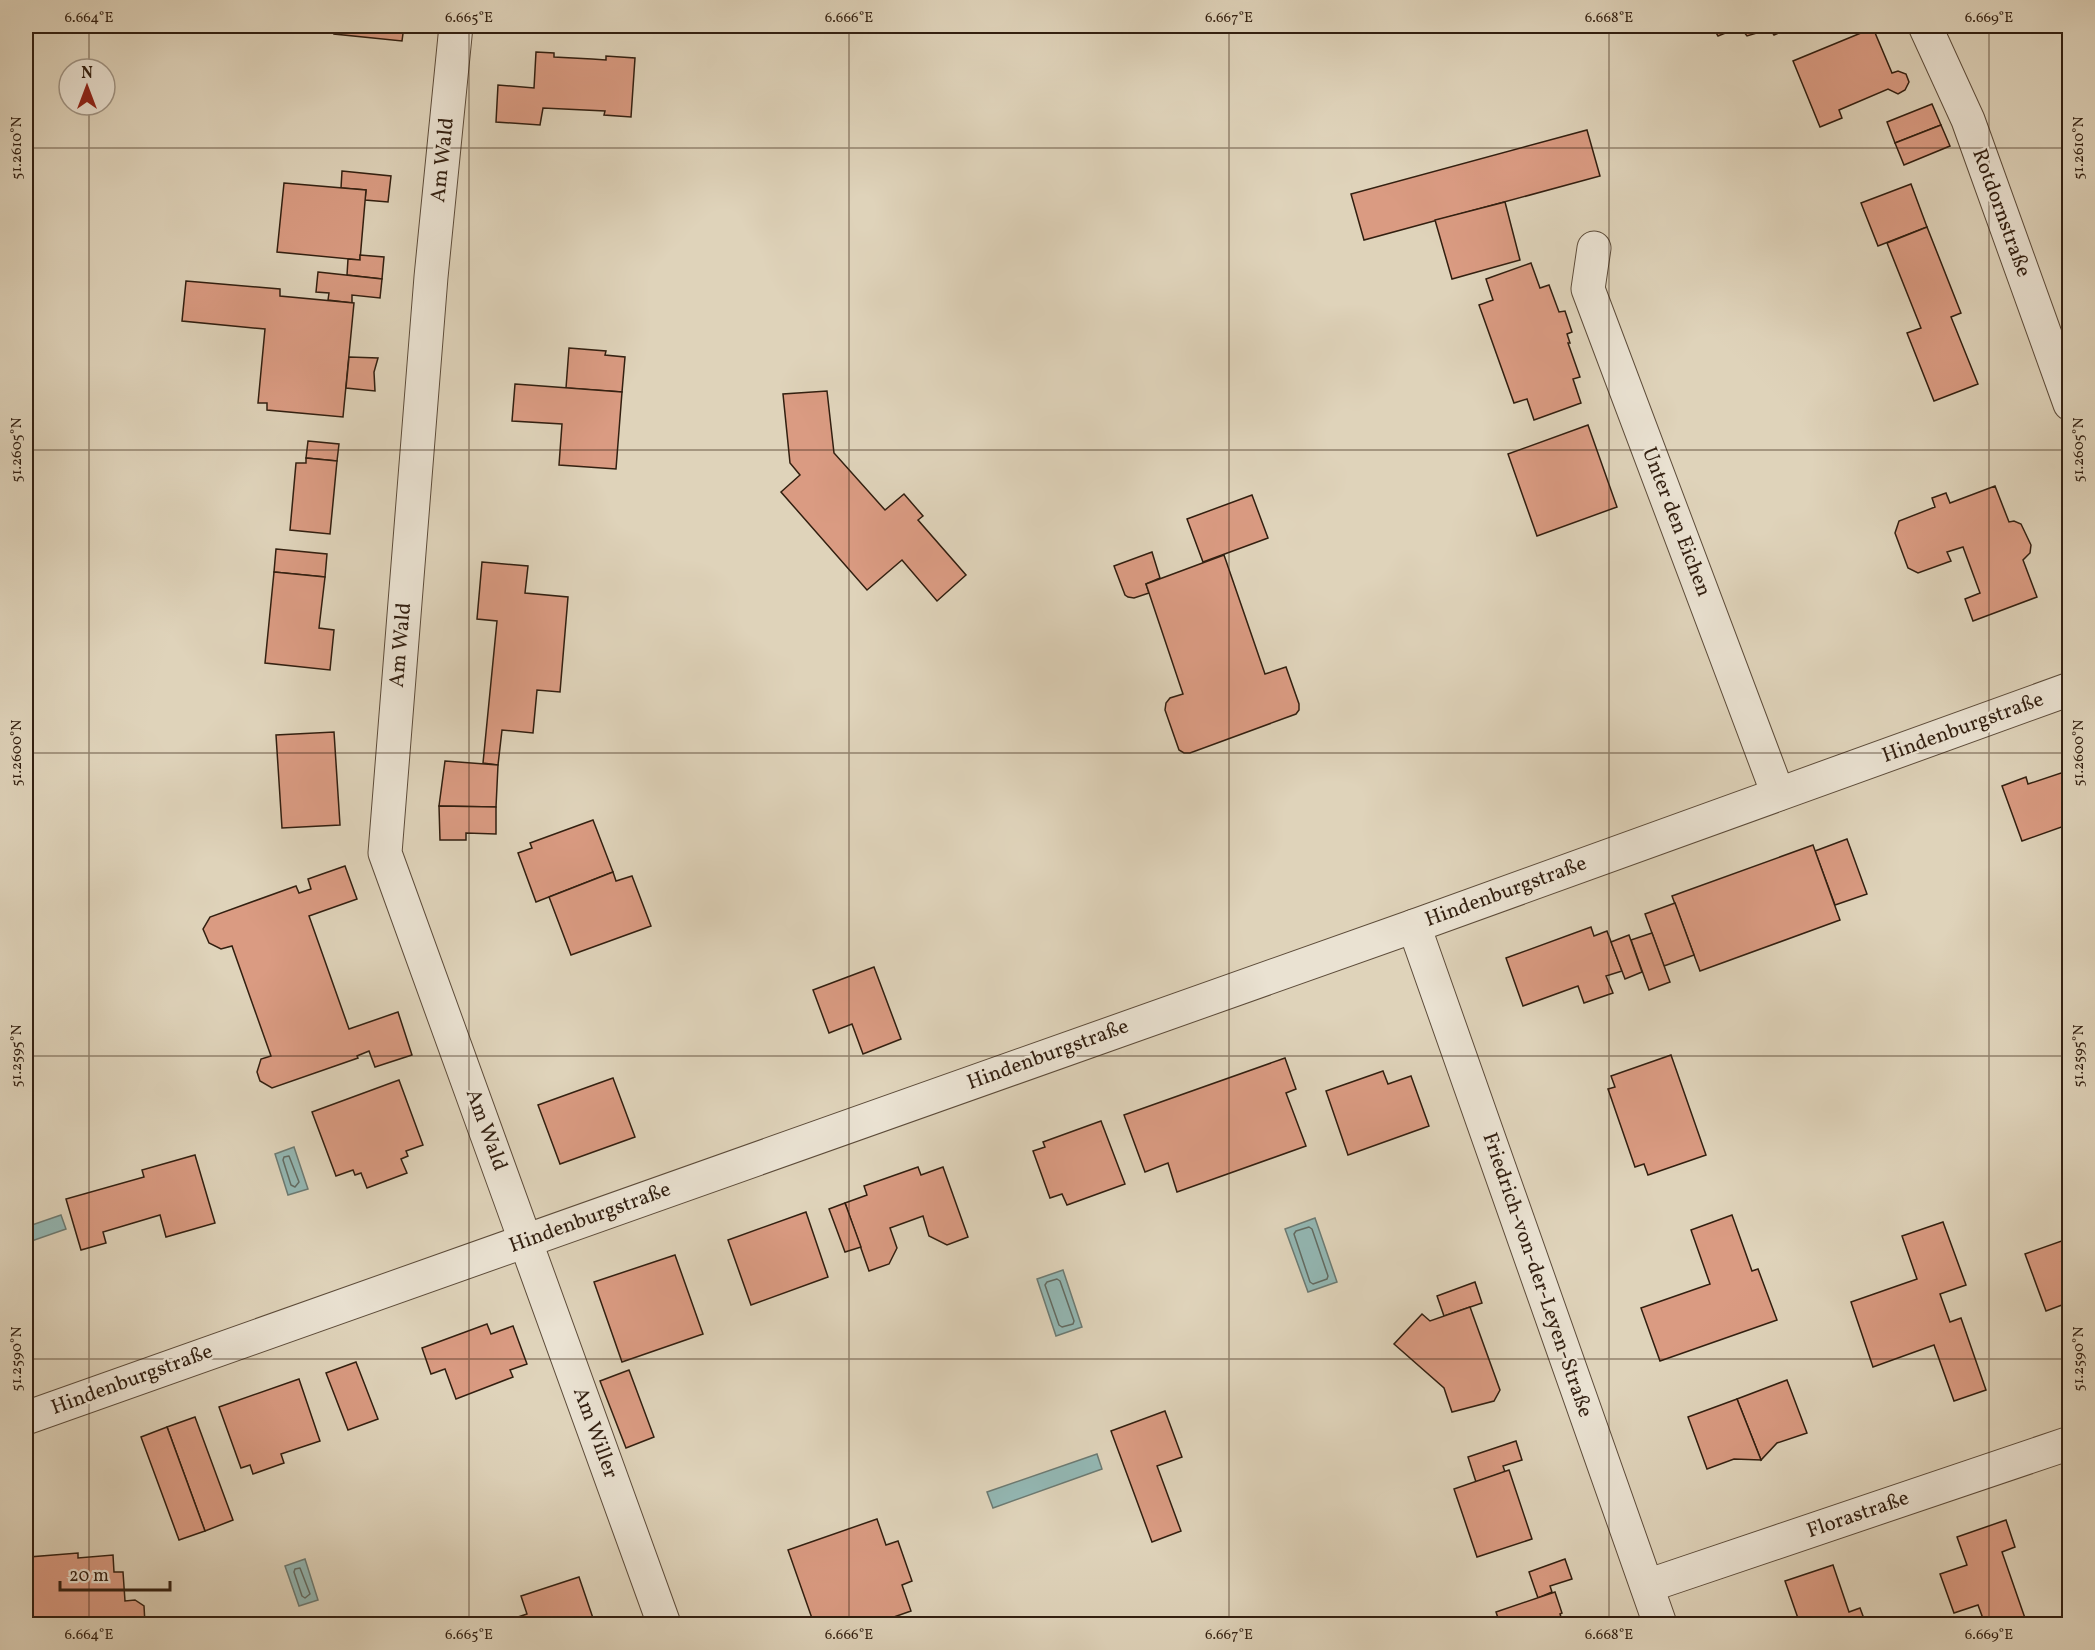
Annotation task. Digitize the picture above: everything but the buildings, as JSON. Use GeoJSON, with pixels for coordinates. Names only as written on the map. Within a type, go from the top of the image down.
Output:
{"type":"FeatureCollection","features":[{"type":"Feature","properties":{"kind":"street","name":"Am Wald"},"geometry":{"type":"LineString","coordinates":[[456,26],[431,277],[385,853],[526,1241]]}},
{"type":"Feature","properties":{"kind":"street","name":"Rotdornstraße"},"geometry":{"type":"LineString","coordinates":[[1925,26],[1968,120],[2070,404]]}},
{"type":"Feature","properties":{"kind":"street","name":"Unter den Eichen"},"geometry":{"type":"LineString","coordinates":[[1594,248],[1588,289],[1778,794]]}},
{"type":"Feature","properties":{"kind":"street","name":"Hindenburgstraße"},"geometry":{"type":"LineString","coordinates":[[26,1418],[1414,926],[2070,689]]}},
{"type":"Feature","properties":{"kind":"street","name":"Friedrich-von-der-Leyen-Straße"},"geometry":{"type":"LineString","coordinates":[[1414,926],[1660,1624]]}},
{"type":"Feature","properties":{"kind":"street","name":"Am Willer"},"geometry":{"type":"LineString","coordinates":[[526,1241],[664,1624]]}},
{"type":"Feature","properties":{"kind":"street","name":"Florastraße"},"geometry":{"type":"LineString","coordinates":[[1647,1586],[2070,1443]]}},
{"type":"Feature","properties":{"kind":"water"},"geometry":{"type":"Polygon","coordinates":[[[294,1147],[308,1189],[288,1195],[275,1154],[294,1147]]]}},
{"type":"Feature","properties":{"kind":"water"},"geometry":{"type":"Polygon","coordinates":[[[61,1215],[66,1229],[26,1243],[26,1227],[61,1215]]]}},
{"type":"Feature","properties":{"kind":"water"},"geometry":{"type":"Polygon","coordinates":[[[1315,1218],[1337,1282],[1308,1292],[1285,1229],[1315,1218]]]}},
{"type":"Feature","properties":{"kind":"water"},"geometry":{"type":"Polygon","coordinates":[[[1063,1270],[1082,1327],[1056,1336],[1037,1279],[1063,1270]]]}},
{"type":"Feature","properties":{"kind":"water"},"geometry":{"type":"Polygon","coordinates":[[[1097,1454],[1102,1469],[993,1508],[987,1492],[1097,1454]]]}},
{"type":"Feature","properties":{"kind":"water"},"geometry":{"type":"Polygon","coordinates":[[[305,1559],[318,1600],[299,1606],[285,1566],[305,1559]]]}}]}
